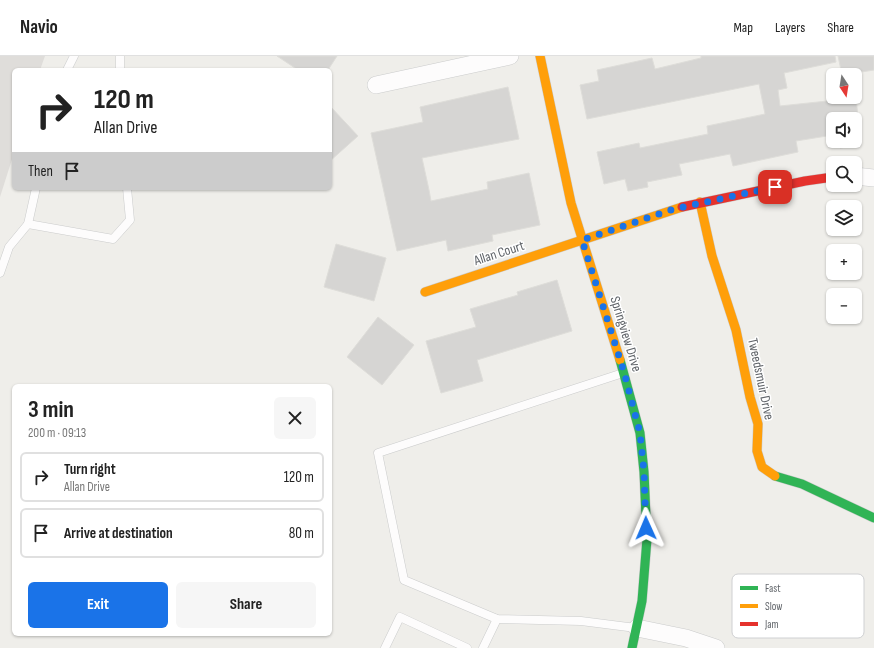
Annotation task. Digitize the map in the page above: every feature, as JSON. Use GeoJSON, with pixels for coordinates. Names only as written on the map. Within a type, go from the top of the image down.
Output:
{"type":"FeatureCollection","features":[{"type":"Feature","properties":{"kind":"street"},"geometry":{"type":"LineString","coordinates":[[376,85],[510,56]]}},
{"type":"Feature","properties":{"kind":"street","name":"Springview Drive"},"geometry":{"type":"LineString","coordinates":[[540,56],[571,203],[624,372],[640,433],[646,506],[645,571],[637,628],[632,648]]}},
{"type":"Feature","properties":{"kind":"street"},"geometry":{"type":"LineString","coordinates":[[862,177],[874,178]]}},
{"type":"Feature","properties":{"kind":"street","name":"Allan Court"},"geometry":{"type":"LineString","coordinates":[[424,292],[700,202],[826,178]]}},
{"type":"Feature","properties":{"kind":"street","name":"Tweedsmuir Drive"},"geometry":{"type":"LineString","coordinates":[[700,202],[712,256],[736,330],[750,397],[758,424],[757,451],[762,467],[775,476],[802,484],[874,518]]}},
{"type":"Feature","properties":{"kind":"street"},"geometry":{"type":"LineString","coordinates":[[637,628],[686,638],[716,648]]}},
{"type":"Feature","properties":{"kind":"lane"},"geometry":{"type":"LineString","coordinates":[[68,68],[74,56]]}},
{"type":"Feature","properties":{"kind":"lane"},"geometry":{"type":"LineString","coordinates":[[120,56],[120,68]]}},
{"type":"Feature","properties":{"kind":"lane"},"geometry":{"type":"LineString","coordinates":[[0,273],[9,247],[28,224],[36,190]]}},
{"type":"Feature","properties":{"kind":"lane"},"geometry":{"type":"LineString","coordinates":[[28,224],[113,239],[130,220],[127,190]]}},
{"type":"Feature","properties":{"kind":"lane"},"geometry":{"type":"LineString","coordinates":[[624,372],[378,453],[404,580],[498,619],[581,621],[637,628]]}},
{"type":"Feature","properties":{"kind":"lane"},"geometry":{"type":"LineString","coordinates":[[385,648],[400,617],[466,648]]}},
{"type":"Feature","properties":{"kind":"lane"},"geometry":{"type":"LineString","coordinates":[[484,648],[498,619]]}},
{"type":"Feature","properties":{"kind":"shaded area"},"geometry":{"type":"Polygon","coordinates":[[[0,56],[45,56],[41,68],[12,68],[12,159],[0,197],[0,56]]]}},
{"type":"Feature","properties":{"kind":"building"},"geometry":{"type":"Polygon","coordinates":[[[277,56],[337,56],[329,68],[295,68],[277,56]]]}},
{"type":"Feature","properties":{"kind":"building"},"geometry":{"type":"Polygon","coordinates":[[[701,56],[835,56],[836,62],[784,73],[787,88],[778,90],[780,106],[826,101],[826,104],[857,104],[857,112],[826,112],[826,136],[796,141],[798,152],[733,166],[730,154],[679,164],[682,175],[647,182],[648,187],[628,191],[625,179],[604,184],[597,152],[639,143],[640,148],[708,134],[707,126],[765,114],[759,84],[587,119],[580,85],[599,81],[597,70],[652,58],[655,69],[701,58],[701,56]]]}},
{"type":"Feature","properties":{"kind":"building"},"geometry":{"type":"Polygon","coordinates":[[[838,56],[874,56],[874,70],[862,72],[862,68],[841,68],[838,56]]]}},
{"type":"Feature","properties":{"kind":"building"},"geometry":{"type":"Polygon","coordinates":[[[508,87],[519,139],[422,158],[431,201],[488,189],[487,182],[529,173],[540,225],[492,235],[493,241],[448,251],[446,240],[397,251],[371,133],[423,122],[420,107],[508,87]]]}},
{"type":"Feature","properties":{"kind":"building"},"geometry":{"type":"Polygon","coordinates":[[[332,108],[358,136],[332,159],[332,108]]]}},
{"type":"Feature","properties":{"kind":"building"},"geometry":{"type":"Polygon","coordinates":[[[336,244],[386,258],[374,301],[324,287],[336,244]]]}},
{"type":"Feature","properties":{"kind":"building"},"geometry":{"type":"Polygon","coordinates":[[[557,280],[572,331],[477,360],[483,381],[441,393],[426,341],[476,327],[470,309],[518,295],[517,292],[557,280]]]}},
{"type":"Feature","properties":{"kind":"building"},"geometry":{"type":"Polygon","coordinates":[[[378,317],[414,345],[382,385],[347,357],[378,317]]]}},
{"type":"Feature","properties":{"kind":"traffic: fast"},"geometry":{"type":"LineString","coordinates":[[620,360],[640,433],[644,472],[647,539],[642,601],[632,648]]}},
{"type":"Feature","properties":{"kind":"traffic: fast"},"geometry":{"type":"LineString","coordinates":[[775,476],[802,484],[874,518]]}},
{"type":"Feature","properties":{"kind":"traffic: slow"},"geometry":{"type":"LineString","coordinates":[[540,56],[571,203],[620,360]]}},
{"type":"Feature","properties":{"kind":"traffic: slow"},"geometry":{"type":"LineString","coordinates":[[700,202],[712,256],[736,330],[750,397],[758,424],[757,451],[762,467],[775,476]]}},
{"type":"Feature","properties":{"kind":"traffic: slow"},"geometry":{"type":"LineString","coordinates":[[425,292],[682,207]]}},
{"type":"Feature","properties":{"kind":"traffic: jam"},"geometry":{"type":"LineString","coordinates":[[682,207],[805,181],[826,178]]}},
{"type":"Feature","properties":{"kind":"route"},"geometry":{"type":"LineString","coordinates":[[646,528],[644,472],[640,433],[624,372],[582,240],[674,209],[700,202],[775,187]]}}]}
